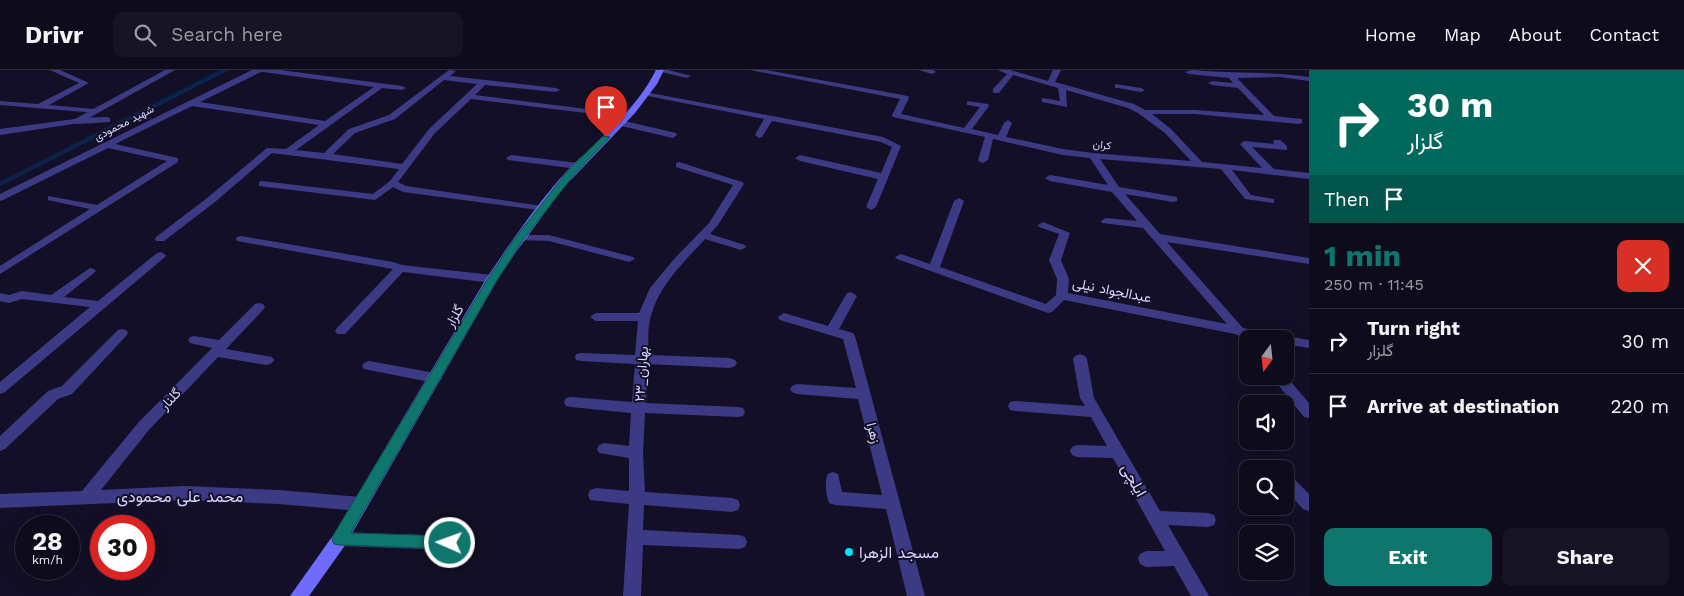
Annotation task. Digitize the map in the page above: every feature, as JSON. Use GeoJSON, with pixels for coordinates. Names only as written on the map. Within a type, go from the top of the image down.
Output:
{"type":"FeatureCollection","features":[{"type":"Feature","properties":{"kind":"main road","name":"گلزار"},"geometry":{"type":"LineString","coordinates":[[299,596],[340,539],[492,280],[519,238],[578,166],[648,94],[659,70]]}},
{"type":"Feature","properties":{"kind":"street"},"geometry":{"type":"LineString","coordinates":[[38,107],[86,83],[54,70]]}},
{"type":"Feature","properties":{"kind":"street"},"geometry":{"type":"LineString","coordinates":[[77,121],[170,70]]}},
{"type":"Feature","properties":{"kind":"street","name":"شهید محمودی"},"geometry":{"type":"LineString","coordinates":[[0,198],[258,70]]}},
{"type":"Feature","properties":{"kind":"street"},"geometry":{"type":"LineString","coordinates":[[263,70],[402,88]]}},
{"type":"Feature","properties":{"kind":"street"},"geometry":{"type":"LineString","coordinates":[[659,70],[687,76]]}},
{"type":"Feature","properties":{"kind":"street"},"geometry":{"type":"LineString","coordinates":[[746,79],[753,70],[790,77],[796,70]]}},
{"type":"Feature","properties":{"kind":"street"},"geometry":{"type":"LineString","coordinates":[[923,70],[932,72]]}},
{"type":"Feature","properties":{"kind":"street"},"geometry":{"type":"LineString","coordinates":[[1002,70],[1146,112],[1195,112],[1299,121]]}},
{"type":"Feature","properties":{"kind":"street"},"geometry":{"type":"LineString","coordinates":[[1051,84],[1057,70]]}},
{"type":"Feature","properties":{"kind":"street"},"geometry":{"type":"LineString","coordinates":[[996,91],[1011,72]]}},
{"type":"Feature","properties":{"kind":"street"},"geometry":{"type":"LineString","coordinates":[[1189,72],[1219,72],[1231,76],[1280,75],[1309,79]]}},
{"type":"Feature","properties":{"kind":"street"},"geometry":{"type":"LineString","coordinates":[[326,156],[352,131],[392,117],[446,73],[484,82],[556,90]]}},
{"type":"Feature","properties":{"kind":"street"},"geometry":{"type":"LineString","coordinates":[[1231,76],[1271,118]]}},
{"type":"Feature","properties":{"kind":"street","name":"کران"},"geometry":{"type":"LineString","coordinates":[[790,77],[875,96],[905,98],[896,115],[1093,156],[1200,164],[1309,176]]}},
{"type":"Feature","properties":{"kind":"street"},"geometry":{"type":"LineString","coordinates":[[1117,102],[1123,97],[1118,86],[1141,90],[1130,79]]}},
{"type":"Feature","properties":{"kind":"street"},"geometry":{"type":"LineString","coordinates":[[262,184],[375,197],[393,183],[432,131],[484,82]]}},
{"type":"Feature","properties":{"kind":"street"},"geometry":{"type":"LineString","coordinates":[[1212,83],[1241,86]]}},
{"type":"Feature","properties":{"kind":"street"},"geometry":{"type":"LineString","coordinates":[[289,152],[381,85]]}},
{"type":"Feature","properties":{"kind":"street"},"geometry":{"type":"LineString","coordinates":[[1045,100],[1064,105],[1062,86]]}},
{"type":"Feature","properties":{"kind":"street"},"geometry":{"type":"LineString","coordinates":[[648,94],[883,140],[897,146],[871,206]]}},
{"type":"Feature","properties":{"kind":"street"},"geometry":{"type":"LineString","coordinates":[[468,96],[623,119],[673,135]]}},
{"type":"Feature","properties":{"kind":"street"},"geometry":{"type":"LineString","coordinates":[[738,112],[746,101]]}},
{"type":"Feature","properties":{"kind":"street"},"geometry":{"type":"LineString","coordinates":[[0,103],[94,111]]}},
{"type":"Feature","properties":{"kind":"street"},"geometry":{"type":"LineString","coordinates":[[190,103],[327,124]]}},
{"type":"Feature","properties":{"kind":"street"},"geometry":{"type":"LineString","coordinates":[[966,130],[985,106],[970,103]]}},
{"type":"Feature","properties":{"kind":"street"},"geometry":{"type":"LineString","coordinates":[[759,135],[781,109]]}},
{"type":"Feature","properties":{"kind":"street"},"geometry":{"type":"LineString","coordinates":[[1146,112],[1168,130],[1200,164]]}},
{"type":"Feature","properties":{"kind":"street"},"geometry":{"type":"LineString","coordinates":[[0,132],[77,121],[107,120]]}},
{"type":"Feature","properties":{"kind":"street"},"geometry":{"type":"LineString","coordinates":[[1001,138],[1008,123]]}},
{"type":"Feature","properties":{"kind":"street"},"geometry":{"type":"LineString","coordinates":[[983,160],[990,136]]}},
{"type":"Feature","properties":{"kind":"street"},"geometry":{"type":"LineString","coordinates":[[1272,173],[1244,144],[1284,148],[1277,142]]}},
{"type":"Feature","properties":{"kind":"street"},"geometry":{"type":"LineString","coordinates":[[0,271],[174,160],[106,144]]}},
{"type":"Feature","properties":{"kind":"street"},"geometry":{"type":"LineString","coordinates":[[160,239],[211,200],[270,150],[404,167]]}},
{"type":"Feature","properties":{"kind":"street"},"geometry":{"type":"LineString","coordinates":[[1093,156],[1116,190],[1239,330]]}},
{"type":"Feature","properties":{"kind":"street"},"geometry":{"type":"LineString","coordinates":[[511,158],[578,166]]}},
{"type":"Feature","properties":{"kind":"street"},"geometry":{"type":"LineString","coordinates":[[800,158],[884,177]]}},
{"type":"Feature","properties":{"kind":"street","name":"۲۳_بهاران"},"geometry":{"type":"LineString","coordinates":[[632,596],[637,497],[636,452],[644,317],[654,291],[713,225],[739,184],[679,165]]}},
{"type":"Feature","properties":{"kind":"street"},"geometry":{"type":"LineString","coordinates":[[1225,168],[1248,197],[1270,201]]}},
{"type":"Feature","properties":{"kind":"street"},"geometry":{"type":"LineString","coordinates":[[1050,178],[1173,199]]}},
{"type":"Feature","properties":{"kind":"street"},"geometry":{"type":"LineString","coordinates":[[393,183],[403,190],[542,209]]}},
{"type":"Feature","properties":{"kind":"street"},"geometry":{"type":"LineString","coordinates":[[51,198],[98,208]]}},
{"type":"Feature","properties":{"kind":"street"},"geometry":{"type":"LineString","coordinates":[[934,269],[959,201]]}},
{"type":"Feature","properties":{"kind":"street"},"geometry":{"type":"LineString","coordinates":[[1106,222],[1148,225]]}},
{"type":"Feature","properties":{"kind":"street"},"geometry":{"type":"LineString","coordinates":[[1043,225],[1065,233],[1055,260],[1063,279],[1062,296]]}},
{"type":"Feature","properties":{"kind":"street"},"geometry":{"type":"LineString","coordinates":[[703,235],[741,247]]}},
{"type":"Feature","properties":{"kind":"street"},"geometry":{"type":"LineString","coordinates":[[1158,237],[1309,261]]}},
{"type":"Feature","properties":{"kind":"street"},"geometry":{"type":"LineString","coordinates":[[519,238],[549,238],[628,260]]}},
{"type":"Feature","properties":{"kind":"street"},"geometry":{"type":"LineString","coordinates":[[241,239],[393,265],[400,268],[492,280]]}},
{"type":"Feature","properties":{"kind":"street"},"geometry":{"type":"LineString","coordinates":[[0,389],[161,255]]}},
{"type":"Feature","properties":{"kind":"street","name":"عبدالجواد نیلی"},"geometry":{"type":"LineString","coordinates":[[902,258],[1048,309],[1062,296],[1239,335]]}},
{"type":"Feature","properties":{"kind":"street"},"geometry":{"type":"LineString","coordinates":[[341,331],[400,268]]}},
{"type":"Feature","properties":{"kind":"street"},"geometry":{"type":"LineString","coordinates":[[53,299],[90,271]]}},
{"type":"Feature","properties":{"kind":"street"},"geometry":{"type":"LineString","coordinates":[[0,297],[9,298],[22,295],[101,305]]}},
{"type":"Feature","properties":{"kind":"street"},"geometry":{"type":"LineString","coordinates":[[831,331],[850,296]]}},
{"type":"Feature","properties":{"kind":"street","name":"گلنار"},"geometry":{"type":"LineString","coordinates":[[87,496],[143,427],[259,307]]}},
{"type":"Feature","properties":{"kind":"street"},"geometry":{"type":"LineString","coordinates":[[596,317],[644,317]]}},
{"type":"Feature","properties":{"kind":"street","name":"زهرا"},"geometry":{"type":"LineString","coordinates":[[784,317],[849,336],[916,596]]}},
{"type":"Feature","properties":{"kind":"street"},"geometry":{"type":"LineString","coordinates":[[0,445],[53,395],[67,390],[122,333]]}},
{"type":"Feature","properties":{"kind":"street"},"geometry":{"type":"LineString","coordinates":[[194,340],[218,349],[267,360]]}},
{"type":"Feature","properties":{"kind":"street"},"geometry":{"type":"LineString","coordinates":[[1294,342],[1309,344]]}},
{"type":"Feature","properties":{"kind":"street"},"geometry":{"type":"LineString","coordinates":[[581,357],[730,363]]}},
{"type":"Feature","properties":{"kind":"street","name":"ایلچی"},"geometry":{"type":"LineString","coordinates":[[1080,359],[1087,398],[1200,596]]}},
{"type":"Feature","properties":{"kind":"street"},"geometry":{"type":"LineString","coordinates":[[369,366],[434,378]]}},
{"type":"Feature","properties":{"kind":"street"},"geometry":{"type":"LineString","coordinates":[[1286,385],[1309,413]]}},
{"type":"Feature","properties":{"kind":"street"},"geometry":{"type":"LineString","coordinates":[[798,389],[864,394]]}},
{"type":"Feature","properties":{"kind":"street"},"geometry":{"type":"LineString","coordinates":[[571,402],[639,408],[738,412]]}},
{"type":"Feature","properties":{"kind":"street"},"geometry":{"type":"LineString","coordinates":[[1015,406],[1095,412]]}},
{"type":"Feature","properties":{"kind":"street"},"geometry":{"type":"LineString","coordinates":[[604,449],[636,452]]}},
{"type":"Feature","properties":{"kind":"street"},"geometry":{"type":"LineString","coordinates":[[1077,451],[1118,452]]}},
{"type":"Feature","properties":{"kind":"street"},"geometry":{"type":"LineString","coordinates":[[833,478],[836,498],[892,504]]}},
{"type":"Feature","properties":{"kind":"street"},"geometry":{"type":"LineString","coordinates":[[1294,488],[1309,504]]}},
{"type":"Feature","properties":{"kind":"street","name":"محمد علی محمودی"},"geometry":{"type":"LineString","coordinates":[[0,500],[184,493],[360,504]]}},
{"type":"Feature","properties":{"kind":"street"},"geometry":{"type":"LineString","coordinates":[[596,495],[732,505]]}},
{"type":"Feature","properties":{"kind":"street"},"geometry":{"type":"LineString","coordinates":[[1156,518],[1208,520]]}},
{"type":"Feature","properties":{"kind":"street"},"geometry":{"type":"LineString","coordinates":[[635,536],[740,542]]}},
{"type":"Feature","properties":{"kind":"street"},"geometry":{"type":"LineString","coordinates":[[340,539],[450,543]]}},
{"type":"Feature","properties":{"kind":"street"},"geometry":{"type":"LineString","coordinates":[[1146,559],[1178,558]]}},
{"type":"Feature","properties":{"kind":"waterway"},"geometry":{"type":"LineString","coordinates":[[0,184],[225,70]]}},
{"type":"Feature","properties":{"kind":"place","name":"مسجد الزهرا"},"geometry":{"type":"Point","coordinates":[849,552]}},
{"type":"Feature","properties":{"kind":"route"},"geometry":{"type":"LineString","coordinates":[[450,543],[340,539],[492,280],[519,238],[569,175],[606,137]]}}]}
